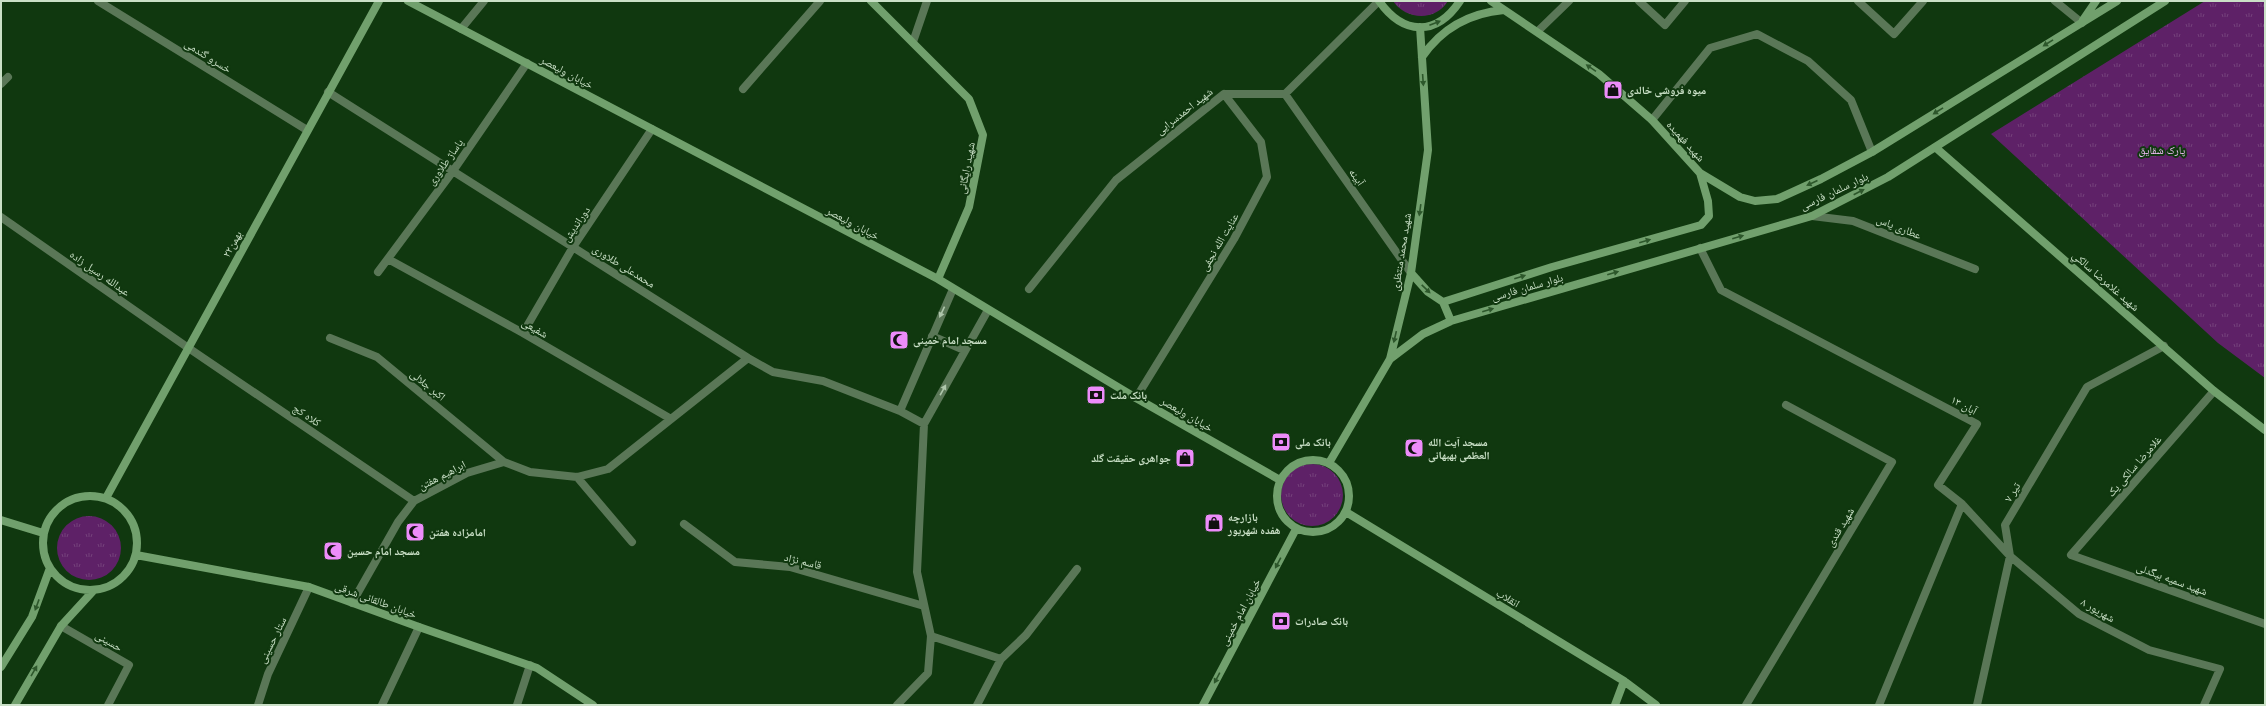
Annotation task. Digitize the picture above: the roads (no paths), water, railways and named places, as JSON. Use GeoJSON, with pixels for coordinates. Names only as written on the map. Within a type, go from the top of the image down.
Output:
{"type":"FeatureCollection","features":[{"type":"Feature","properties":{"kind":"main road","name":"۲۲بهمن"},"geometry":{"type":"LineString","coordinates":[[106,498],[187,347],[379,1]]}},
{"type":"Feature","properties":{"kind":"main road","name":"خیابان ولیعصر"},"geometry":{"type":"LineString","coordinates":[[408,1],[938,279],[1136,398],[1280,480]]}},
{"type":"Feature","properties":{"kind":"main road","name":"شهید رایگانی"},"geometry":{"type":"LineString","coordinates":[[871,1],[969,99],[983,136],[969,207],[938,279]]}},
{"type":"Feature","properties":{"kind":"main road"},"geometry":{"type":"LineString","coordinates":[[1379,1],[1394,18],[1403,24],[1420,27],[1437,24],[1451,14],[1460,1]]}},
{"type":"Feature","properties":{"kind":"main road","name":"شهید فهمیده"},"geometry":{"type":"LineString","coordinates":[[1443,302],[1552,267],[1701,225],[1709,216],[1708,202],[1700,173],[1652,120],[1600,74],[1538,31],[1491,1]]}},
{"type":"Feature","properties":{"kind":"main road"},"geometry":{"type":"LineString","coordinates":[[2082,23],[2096,1]]}},
{"type":"Feature","properties":{"kind":"main road","name":"بلوار سلمان فارسی"},"geometry":{"type":"LineString","coordinates":[[1700,173],[1740,197],[1755,201],[1777,199],[1821,179],[1872,152],[2116,1]]}},
{"type":"Feature","properties":{"kind":"main road","name":"بلوار سلمان فارسی"},"geometry":{"type":"LineString","coordinates":[[1390,359],[1423,334],[1451,321],[1812,216],[1888,177],[2165,1]]}},
{"type":"Feature","properties":{"kind":"main road"},"geometry":{"type":"LineString","coordinates":[[1422,57],[1437,38],[1456,24],[1479,14],[1504,10]]}},
{"type":"Feature","properties":{"kind":"main road","name":"شهید محمد منتظری"},"geometry":{"type":"LineString","coordinates":[[1329,463],[1390,359],[1411,273],[1428,150],[1420,27]]}},
{"type":"Feature","properties":{"kind":"main road","name":"شهید غلامرضا سالکي"},"geometry":{"type":"LineString","coordinates":[[1936,147],[2214,391],[2265,430]]}},
{"type":"Feature","properties":{"kind":"main road"},"geometry":{"type":"LineString","coordinates":[[1411,273],[1428,292],[1443,302],[1451,321]]}},
{"type":"Feature","properties":{"kind":"main road"},"geometry":{"type":"LineString","coordinates":[[1316,459],[1329,463],[1341,472],[1348,484],[1350,499],[1346,512],[1337,524],[1325,531],[1310,533],[1296,529],[1285,520],[1278,508],[1276,493],[1280,480],[1289,468],[1301,461],[1316,459]]}},
{"type":"Feature","properties":{"kind":"main road"},"geometry":{"type":"LineString","coordinates":[[86,496],[106,498],[121,507],[132,521],[138,538],[136,555],[127,572],[113,585],[94,590],[77,588],[62,581],[50,568],[43,552],[43,533],[51,515],[66,502],[86,496]]}},
{"type":"Feature","properties":{"kind":"main road","name":"انقلاب"},"geometry":{"type":"LineString","coordinates":[[1346,512],[1624,681],[1656,705]]}},
{"type":"Feature","properties":{"kind":"main road"},"geometry":{"type":"LineString","coordinates":[[1,520],[43,533]]}},
{"type":"Feature","properties":{"kind":"main road","name":"خیابان امام خمینی"},"geometry":{"type":"LineString","coordinates":[[1203,705],[1296,529]]}},
{"type":"Feature","properties":{"kind":"main road","name":"خیابان طالقانی شرقی"},"geometry":{"type":"LineString","coordinates":[[136,555],[309,587],[530,665],[537,668],[593,705]]}},
{"type":"Feature","properties":{"kind":"main road"},"geometry":{"type":"LineString","coordinates":[[1,667],[32,617],[50,568]]}},
{"type":"Feature","properties":{"kind":"main road"},"geometry":{"type":"LineString","coordinates":[[15,705],[61,626],[94,590]]}},
{"type":"Feature","properties":{"kind":"main road"},"geometry":{"type":"LineString","coordinates":[[1615,705],[1624,681]]}},
{"type":"Feature","properties":{"kind":"street","name":"خسرو گندمی"},"geometry":{"type":"LineString","coordinates":[[98,1],[307,130]]}},
{"type":"Feature","properties":{"kind":"street"},"geometry":{"type":"LineString","coordinates":[[460,29],[484,1]]}},
{"type":"Feature","properties":{"kind":"street"},"geometry":{"type":"LineString","coordinates":[[743,89],[820,1]]}},
{"type":"Feature","properties":{"kind":"street"},"geometry":{"type":"LineString","coordinates":[[913,42],[927,1]]}},
{"type":"Feature","properties":{"kind":"street"},"geometry":{"type":"LineString","coordinates":[[1285,94],[1379,1]]}},
{"type":"Feature","properties":{"kind":"street"},"geometry":{"type":"LineString","coordinates":[[1538,31],[1569,1]]}},
{"type":"Feature","properties":{"kind":"street"},"geometry":{"type":"LineString","coordinates":[[1639,1],[1665,25],[1685,1]]}},
{"type":"Feature","properties":{"kind":"street"},"geometry":{"type":"LineString","coordinates":[[1858,1],[1894,34],[1923,1]]}},
{"type":"Feature","properties":{"kind":"street"},"geometry":{"type":"LineString","coordinates":[[2055,1],[2082,23]]}},
{"type":"Feature","properties":{"kind":"street"},"geometry":{"type":"LineString","coordinates":[[1652,120],[1710,48],[1757,34],[1808,60],[1851,100],[1872,152]]}},
{"type":"Feature","properties":{"kind":"street","name":"پاساژ طلاوری"},"geometry":{"type":"LineString","coordinates":[[378,272],[453,171],[527,63]]}},
{"type":"Feature","properties":{"kind":"street"},"geometry":{"type":"LineString","coordinates":[[1,84],[8,77]]}},
{"type":"Feature","properties":{"kind":"street","name":"محمدعلی طلاوری"},"geometry":{"type":"LineString","coordinates":[[328,92],[748,358],[773,372],[822,381],[900,411],[924,424]]}},
{"type":"Feature","properties":{"kind":"street","name":"شهید احمدسرایی"},"geometry":{"type":"LineString","coordinates":[[1029,289],[1116,180],[1224,94],[1285,94]]}},
{"type":"Feature","properties":{"kind":"street","name":"عنایت الله نجفی"},"geometry":{"type":"LineString","coordinates":[[1136,398],[1234,239],[1267,178],[1261,142],[1224,94]]}},
{"type":"Feature","properties":{"kind":"street","name":"آبینه"},"geometry":{"type":"LineString","coordinates":[[1285,94],[1411,273]]}},
{"type":"Feature","properties":{"kind":"street","name":"دوراندیش"},"geometry":{"type":"LineString","coordinates":[[523,334],[573,247],[652,129]]}},
{"type":"Feature","properties":{"kind":"street","name":"عبدالله رسیل زاده"},"geometry":{"type":"LineString","coordinates":[[1,216],[187,347]]}},
{"type":"Feature","properties":{"kind":"street","name":"عطاری یاس"},"geometry":{"type":"LineString","coordinates":[[1812,216],[1853,221],[1975,270]]}},
{"type":"Feature","properties":{"kind":"street","name":"۱۳ آبان"},"geometry":{"type":"LineString","coordinates":[[1700,248],[1721,290],[1977,424],[1938,485],[1962,504]]}},
{"type":"Feature","properties":{"kind":"street","name":"شفیعی"},"geometry":{"type":"LineString","coordinates":[[388,259],[671,419]]}},
{"type":"Feature","properties":{"kind":"street"},"geometry":{"type":"LineString","coordinates":[[900,411],[953,289]]}},
{"type":"Feature","properties":{"kind":"street"},"geometry":{"type":"LineString","coordinates":[[897,705],[928,673],[931,636],[917,572],[924,424],[964,350],[988,310]]}},
{"type":"Feature","properties":{"kind":"street"},"geometry":{"type":"LineString","coordinates":[[932,336],[964,350]]}},
{"type":"Feature","properties":{"kind":"street","name":"اکبر جلالی"},"geometry":{"type":"LineString","coordinates":[[330,338],[377,357],[504,462]]}},
{"type":"Feature","properties":{"kind":"street","name":"۷ تیر"},"geometry":{"type":"LineString","coordinates":[[1977,705],[2010,556],[2005,525],[2087,387],[2164,346]]}},
{"type":"Feature","properties":{"kind":"street","name":"کلاه کج"},"geometry":{"type":"LineString","coordinates":[[187,347],[414,501]]}},
{"type":"Feature","properties":{"kind":"street"},"geometry":{"type":"LineString","coordinates":[[504,462],[530,472],[577,477],[608,469],[748,358]]}},
{"type":"Feature","properties":{"kind":"street","name":"غلامرضا سالکی یک"},"geometry":{"type":"LineString","coordinates":[[2071,555],[2214,391]]}},
{"type":"Feature","properties":{"kind":"street","name":"شهید قندی"},"geometry":{"type":"LineString","coordinates":[[1746,705],[1892,462],[1786,405]]}},
{"type":"Feature","properties":{"kind":"street","name":"ابراهیم هفتن"},"geometry":{"type":"LineString","coordinates":[[352,603],[398,522],[414,501],[467,473],[504,462]]}},
{"type":"Feature","properties":{"kind":"street"},"geometry":{"type":"LineString","coordinates":[[577,477],[632,542]]}},
{"type":"Feature","properties":{"kind":"street"},"geometry":{"type":"LineString","coordinates":[[1878,705],[1962,504]]}},
{"type":"Feature","properties":{"kind":"street","name":"۸ شهریور"},"geometry":{"type":"LineString","coordinates":[[1962,504],[2010,556],[2080,614],[2149,650],[2220,669],[2204,705]]}},
{"type":"Feature","properties":{"kind":"street","name":"قاسم نژاد"},"geometry":{"type":"LineString","coordinates":[[684,524],[735,562],[790,567],[924,606]]}},
{"type":"Feature","properties":{"kind":"street","name":"شهید سمیه بیگدلی"},"geometry":{"type":"LineString","coordinates":[[2071,555],[2265,624]]}},
{"type":"Feature","properties":{"kind":"street"},"geometry":{"type":"LineString","coordinates":[[977,705],[1001,659],[1031,629],[1077,569]]}},
{"type":"Feature","properties":{"kind":"street","name":"ستار حسینی"},"geometry":{"type":"LineString","coordinates":[[258,705],[268,674],[309,587]]}},
{"type":"Feature","properties":{"kind":"street","name":"حسینی"},"geometry":{"type":"LineString","coordinates":[[61,626],[129,665],[108,705]]}},
{"type":"Feature","properties":{"kind":"street"},"geometry":{"type":"LineString","coordinates":[[382,705],[419,627]]}},
{"type":"Feature","properties":{"kind":"street"},"geometry":{"type":"LineString","coordinates":[[931,636],[1001,659]]}},
{"type":"Feature","properties":{"kind":"street"},"geometry":{"type":"LineString","coordinates":[[517,705],[530,665]]}},
{"type":"Feature","properties":{"kind":"place","name":"میوه فروشی خالدی"},"geometry":{"type":"Point","coordinates":[1613,90]}},
{"type":"Feature","properties":{"kind":"place","name":"مسجد امام خمینی"},"geometry":{"type":"Point","coordinates":[899,340]}},
{"type":"Feature","properties":{"kind":"place","name":"بانک ملت"},"geometry":{"type":"Point","coordinates":[1096,395]}},
{"type":"Feature","properties":{"kind":"place","name":"بانک ملی"},"geometry":{"type":"Point","coordinates":[1281,442]}},
{"type":"Feature","properties":{"kind":"place","name":"مسجد آیت الله العظمی بهبهانی"},"geometry":{"type":"Point","coordinates":[1414,448]}},
{"type":"Feature","properties":{"kind":"place","name":"جواهری حقیقت گلد"},"geometry":{"type":"Point","coordinates":[1185,458]}},
{"type":"Feature","properties":{"kind":"place","name":"بازارچه هفده شهریور"},"geometry":{"type":"Point","coordinates":[1214,523]}},
{"type":"Feature","properties":{"kind":"place","name":"امامزاده هفتن"},"geometry":{"type":"Point","coordinates":[415,532]}},
{"type":"Feature","properties":{"kind":"place","name":"مسجد امام حسین"},"geometry":{"type":"Point","coordinates":[333,551]}},
{"type":"Feature","properties":{"kind":"place","name":"بانک صادرات"},"geometry":{"type":"Point","coordinates":[1281,621]}},
{"type":"Feature","properties":{"kind":"park label","name":"پارک شقایق"},"geometry":{"type":"Point","coordinates":[2162,150]}}]}
